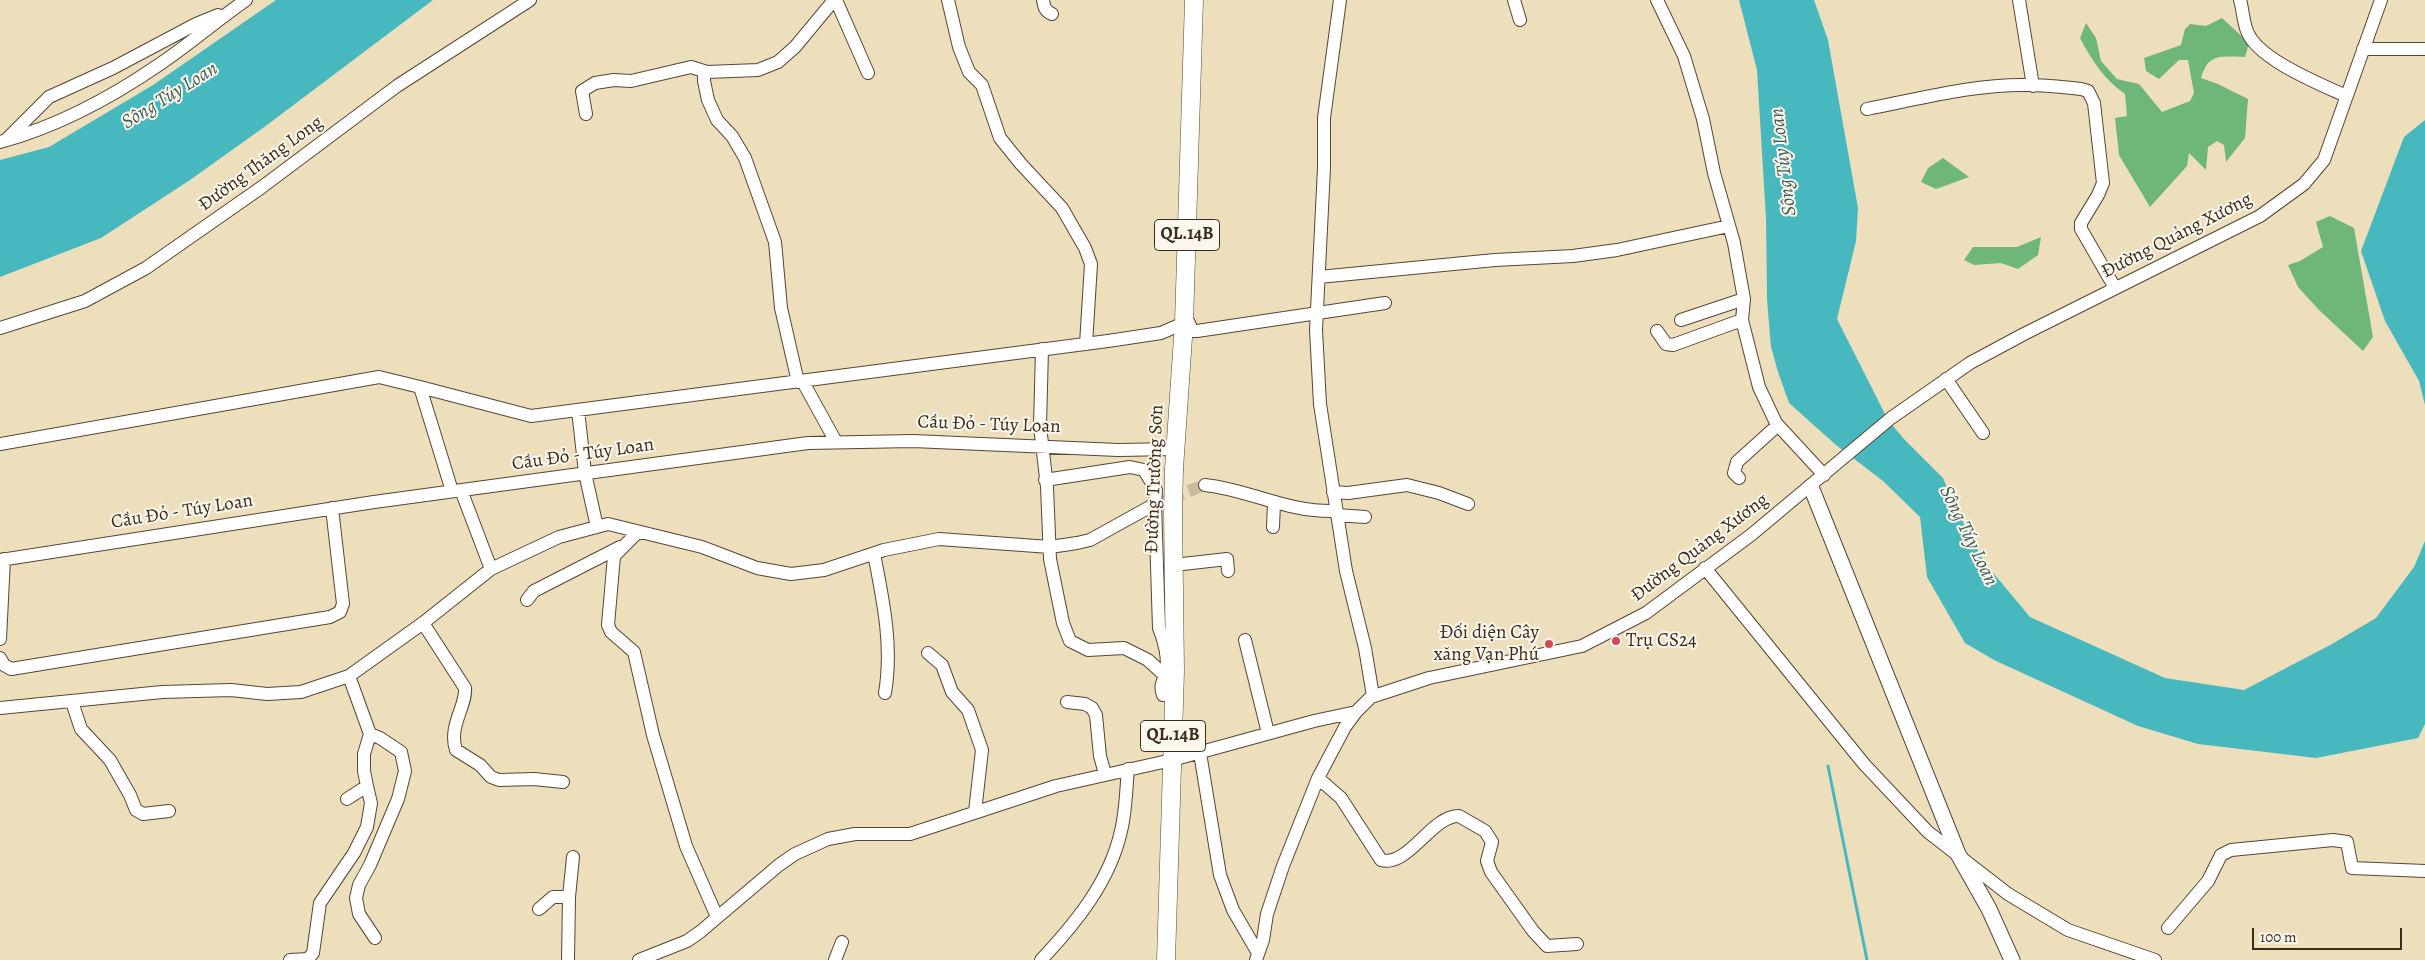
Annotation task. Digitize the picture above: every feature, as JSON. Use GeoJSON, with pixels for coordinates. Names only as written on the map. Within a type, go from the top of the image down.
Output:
{"type":"FeatureCollection","features":[{"type":"Feature","properties":{"kind":"highway","name":"Đường Trường Sơn"},"geometry":{"type":"LineString","coordinates":[[1166,960],[1175,696],[1174,469],[1184,323],[1194,0]]}},
{"type":"Feature","properties":{"kind":"main road"},"geometry":{"type":"LineString","coordinates":[[1811,487],[1958,854],[1989,909],[2012,960]]}},
{"type":"Feature","properties":{"kind":"street"},"geometry":{"type":"LineString","coordinates":[[3,141],[48,126],[129,84],[162,63],[246,0]]}},
{"type":"Feature","properties":{"kind":"street","name":"Đường Thăng Long"},"geometry":{"type":"LineString","coordinates":[[0,328],[28,321],[85,301],[146,268],[255,193],[397,86],[530,0]]}},
{"type":"Feature","properties":{"kind":"street"},"geometry":{"type":"LineString","coordinates":[[586,114],[582,91],[594,82],[614,80],[631,82],[691,67],[704,71],[758,70],[778,62],[795,47],[835,0],[868,74]]}},
{"type":"Feature","properties":{"kind":"street"},"geometry":{"type":"LineString","coordinates":[[948,0],[959,47],[969,72],[982,85],[1000,138],[1021,164],[1062,208],[1085,248],[1091,264],[1086,344]]}},
{"type":"Feature","properties":{"kind":"street"},"geometry":{"type":"LineString","coordinates":[[1043,0],[1047,12],[1052,14]]}},
{"type":"Feature","properties":{"kind":"street"},"geometry":{"type":"LineString","coordinates":[[1340,0],[1324,118],[1317,311],[1320,404],[1346,571],[1373,696]]}},
{"type":"Feature","properties":{"kind":"street"},"geometry":{"type":"LineString","coordinates":[[1514,0],[1520,20]]}},
{"type":"Feature","properties":{"kind":"street"},"geometry":{"type":"LineString","coordinates":[[1657,0],[1684,56],[1704,119],[1714,173],[1734,243],[1744,299],[1742,320],[1759,387],[1778,425],[1828,472]]}},
{"type":"Feature","properties":{"kind":"street"},"geometry":{"type":"LineString","coordinates":[[2019,0],[2033,86]]}},
{"type":"Feature","properties":{"kind":"street"},"geometry":{"type":"LineString","coordinates":[[2240,0],[2247,32],[2258,48],[2346,96]]}},
{"type":"Feature","properties":{"kind":"street","name":"Đường Quảng Xương"},"geometry":{"type":"LineString","coordinates":[[1257,957],[1263,940],[1267,914],[1283,866],[1318,778],[1356,712],[1373,696],[1429,678],[1582,646],[1646,613],[1811,487],[1891,418],[1946,379],[2024,334],[2260,216],[2290,196],[2304,184],[2324,160],[2381,0]]}},
{"type":"Feature","properties":{"kind":"street"},"geometry":{"type":"LineString","coordinates":[[3,141],[49,97],[106,72],[196,24],[230,12]]}},
{"type":"Feature","properties":{"kind":"street"},"geometry":{"type":"LineString","coordinates":[[2363,49],[2425,49]]}},
{"type":"Feature","properties":{"kind":"street"},"geometry":{"type":"LineString","coordinates":[[704,71],[708,100],[717,120],[732,136],[745,158],[775,242],[781,308],[800,382],[836,442]]}},
{"type":"Feature","properties":{"kind":"street"},"geometry":{"type":"LineString","coordinates":[[1867,109],[1967,90],[2033,86],[2081,89],[2088,92],[2094,103],[2103,183],[2081,223],[2081,229],[2115,288]]}},
{"type":"Feature","properties":{"kind":"street"},"geometry":{"type":"LineString","coordinates":[[1319,276],[1495,260],[1573,256],[1617,250],[1729,226]]}},
{"type":"Feature","properties":{"kind":"street"},"geometry":{"type":"LineString","coordinates":[[1681,320],[1744,299]]}},
{"type":"Feature","properties":{"kind":"street"},"geometry":{"type":"LineString","coordinates":[[0,444],[379,377],[531,416],[1086,344],[1161,333],[1184,323],[1189,323],[1192,331],[1317,311],[1385,303]]}},
{"type":"Feature","properties":{"kind":"street"},"geometry":{"type":"LineString","coordinates":[[1657,331],[1666,344],[1673,345],[1742,320]]}},
{"type":"Feature","properties":{"kind":"street"},"geometry":{"type":"LineString","coordinates":[[1042,350],[1040,426],[1043,445],[1050,559],[1063,624],[1070,641],[1088,650],[1124,648],[1148,660],[1161,672],[1166,672]]}},
{"type":"Feature","properties":{"kind":"street"},"geometry":{"type":"LineString","coordinates":[[1946,379],[1983,432]]}},
{"type":"Feature","properties":{"kind":"street"},"geometry":{"type":"LineString","coordinates":[[420,387],[457,491],[491,569]]}},
{"type":"Feature","properties":{"kind":"street"},"geometry":{"type":"LineString","coordinates":[[578,410],[585,473],[597,527]]}},
{"type":"Feature","properties":{"kind":"street"},"geometry":{"type":"LineString","coordinates":[[1739,478],[1734,473],[1737,462],[1778,425]]}},
{"type":"Feature","properties":{"kind":"street","name":"Cầu Đỏ - Túy Loan"},"geometry":{"type":"LineString","coordinates":[[2,560],[332,508],[808,443],[913,440],[1118,450],[1176,450]]}},
{"type":"Feature","properties":{"kind":"street"},"geometry":{"type":"LineString","coordinates":[[1045,480],[1130,467],[1144,470],[1156,490],[1159,628],[1162,637],[1166,672],[1161,681],[1163,695],[1175,696]]}},
{"type":"Feature","properties":{"kind":"street"},"geometry":{"type":"LineString","coordinates":[[1205,485],[1229,488],[1274,503],[1307,511],[1365,517]]}},
{"type":"Feature","properties":{"kind":"street"},"geometry":{"type":"LineString","coordinates":[[1333,492],[1348,493],[1407,485],[1438,493],[1468,504]]}},
{"type":"Feature","properties":{"kind":"street"},"geometry":{"type":"LineString","coordinates":[[1273,527],[1274,503]]}},
{"type":"Feature","properties":{"kind":"street"},"geometry":{"type":"LineString","coordinates":[[0,708],[162,692],[231,690],[267,694],[302,692],[349,676],[423,623],[491,569],[559,537],[608,524],[702,547],[758,568],[791,574],[824,570],[874,554],[939,539],[1050,547],[1090,540],[1155,504]]}},
{"type":"Feature","properties":{"kind":"street"},"geometry":{"type":"LineString","coordinates":[[0,658],[4,665],[11,670],[330,617],[340,612],[344,604],[332,508]]}},
{"type":"Feature","properties":{"kind":"street"},"geometry":{"type":"LineString","coordinates":[[638,532],[614,556],[608,625],[610,632],[634,652],[653,734],[686,846],[717,916]]}},
{"type":"Feature","properties":{"kind":"street"},"geometry":{"type":"LineString","coordinates":[[527,600],[540,588],[622,546]]}},
{"type":"Feature","properties":{"kind":"street"},"geometry":{"type":"LineString","coordinates":[[874,554],[888,637],[889,665],[886,693]]}},
{"type":"Feature","properties":{"kind":"street"},"geometry":{"type":"LineString","coordinates":[[0,640],[2,560]]}},
{"type":"Feature","properties":{"kind":"street"},"geometry":{"type":"LineString","coordinates":[[1174,565],[1227,560],[1228,571]]}},
{"type":"Feature","properties":{"kind":"street"},"geometry":{"type":"LineString","coordinates":[[1706,568],[1864,764],[1928,832],[2008,894],[2068,930],[2155,960]]}},
{"type":"Feature","properties":{"kind":"street"},"geometry":{"type":"LineString","coordinates":[[423,623],[465,688],[465,695],[457,717],[456,750],[499,780],[534,779],[563,782]]}},
{"type":"Feature","properties":{"kind":"street"},"geometry":{"type":"LineString","coordinates":[[1245,640],[1268,733]]}},
{"type":"Feature","properties":{"kind":"street"},"geometry":{"type":"LineString","coordinates":[[928,653],[942,665],[952,692],[968,710],[982,750],[975,812]]}},
{"type":"Feature","properties":{"kind":"street"},"geometry":{"type":"LineString","coordinates":[[290,960],[314,958],[320,903],[348,864],[367,826],[371,803],[364,771],[364,754],[370,734],[349,676]]}},
{"type":"Feature","properties":{"kind":"street"},"geometry":{"type":"LineString","coordinates":[[72,702],[81,729],[110,760],[130,795],[136,810],[143,814],[169,811]]}},
{"type":"Feature","properties":{"kind":"street"},"geometry":{"type":"LineString","coordinates":[[1068,702],[1085,704],[1092,708],[1096,715],[1100,756],[1105,774]]}},
{"type":"Feature","properties":{"kind":"street"},"geometry":{"type":"LineString","coordinates":[[639,960],[687,942],[795,854],[828,840],[854,834],[910,834],[1056,786],[1172,760],[1268,733],[1356,712]]}},
{"type":"Feature","properties":{"kind":"street"},"geometry":{"type":"LineString","coordinates":[[370,734],[380,738],[401,752],[405,771],[398,799],[370,865],[359,885],[356,898],[359,914],[376,938]]}},
{"type":"Feature","properties":{"kind":"street"},"geometry":{"type":"LineString","coordinates":[[1200,753],[1220,875],[1233,910],[1257,957]]}},
{"type":"Feature","properties":{"kind":"street"},"geometry":{"type":"LineString","coordinates":[[1041,960],[1090,901],[1109,866],[1121,831],[1128,769]]}},
{"type":"Feature","properties":{"kind":"street"},"geometry":{"type":"LineString","coordinates":[[1318,778],[1341,798],[1381,860],[1396,859],[1436,827],[1454,816],[1459,816],[1485,831],[1492,842],[1487,861],[1491,872],[1533,931],[1547,946],[1577,944]]}},
{"type":"Feature","properties":{"kind":"street"},"geometry":{"type":"LineString","coordinates":[[347,799],[367,786]]}},
{"type":"Feature","properties":{"kind":"street"},"geometry":{"type":"LineString","coordinates":[[2168,928],[2208,881],[2221,855],[2231,850],[2333,840],[2347,842],[2352,868],[2425,871]]}},
{"type":"Feature","properties":{"kind":"street"},"geometry":{"type":"LineString","coordinates":[[568,960],[569,897],[573,858]]}},
{"type":"Feature","properties":{"kind":"street"},"geometry":{"type":"LineString","coordinates":[[539,909],[553,897],[569,897]]}},
{"type":"Feature","properties":{"kind":"street"},"geometry":{"type":"LineString","coordinates":[[835,960],[842,942]]}},
{"type":"Feature","properties":{"kind":"green space"},"geometry":{"type":"Polygon","coordinates":[[[2222,18],[2249,43],[2245,57],[2223,57],[2212,60],[2204,70],[2201,78],[2248,99],[2245,138],[2226,162],[2224,145],[2217,141],[2208,147],[2206,170],[2189,153],[2187,166],[2150,207],[2119,155],[2115,118],[2127,116],[2125,94],[2099,69],[2080,38],[2086,23],[2096,38],[2101,61],[2117,79],[2139,84],[2162,112],[2190,101],[2194,93],[2188,60],[2179,60],[2159,79],[2146,71],[2144,58],[2181,45],[2185,29],[2190,24],[2206,26],[2222,18]]]}},
{"type":"Feature","properties":{"kind":"green space"},"geometry":{"type":"Polygon","coordinates":[[[1943,158],[1969,177],[1936,189],[1921,182],[1928,168],[1943,158]]]}},
{"type":"Feature","properties":{"kind":"green space"},"geometry":{"type":"Polygon","coordinates":[[[2330,216],[2354,228],[2373,337],[2363,351],[2319,310],[2298,287],[2288,265],[2300,261],[2323,247],[2316,222],[2330,216]]]}},
{"type":"Feature","properties":{"kind":"green space"},"geometry":{"type":"Polygon","coordinates":[[[2041,237],[2038,255],[2018,269],[2001,263],[1974,265],[1964,260],[1973,247],[2017,247],[2041,237]]]}},
{"type":"Feature","properties":{"kind":"water","name":"Sông Túy Loan"},"geometry":{"type":"Polygon","coordinates":[[[276,0],[433,0],[267,125],[190,180],[101,238],[0,277],[0,160],[49,147],[153,85],[276,0]]]}},
{"type":"Feature","properties":{"kind":"water","name":"Sông Túy Loan"},"geometry":{"type":"Polygon","coordinates":[[[1739,0],[1814,0],[1828,40],[1858,208],[1856,241],[1837,319],[1888,420],[1943,478],[1955,507],[1984,562],[2030,617],[2165,678],[2244,690],[2332,644],[2376,618],[2414,567],[2425,541],[2425,724],[2418,738],[2316,758],[2198,744],[2138,726],[1994,660],[1965,643],[1927,577],[1920,517],[1883,481],[1836,445],[1789,403],[1778,372],[1771,347],[1767,300],[1766,219],[1757,70],[1739,0]]]}},
{"type":"Feature","properties":{"kind":"water"},"geometry":{"type":"Polygon","coordinates":[[[2425,120],[2425,405],[2419,381],[2385,321],[2361,251],[2404,137],[2425,120]]]}},
{"type":"Feature","properties":{"kind":"waterway"},"geometry":{"type":"LineString","coordinates":[[1828,766],[1867,960]]}},
{"type":"Feature","properties":{"kind":"tunnel"},"geometry":{"type":"LineString","coordinates":[[1155,504],[1205,485]]}},
{"type":"Feature","properties":{"kind":"place","name":"Trụ CS24"},"geometry":{"type":"Point","coordinates":[1616,641]}},
{"type":"Feature","properties":{"kind":"place","name":"Đối diện Cây xăng Vạn Phú"},"geometry":{"type":"Point","coordinates":[1549,644]}}]}
